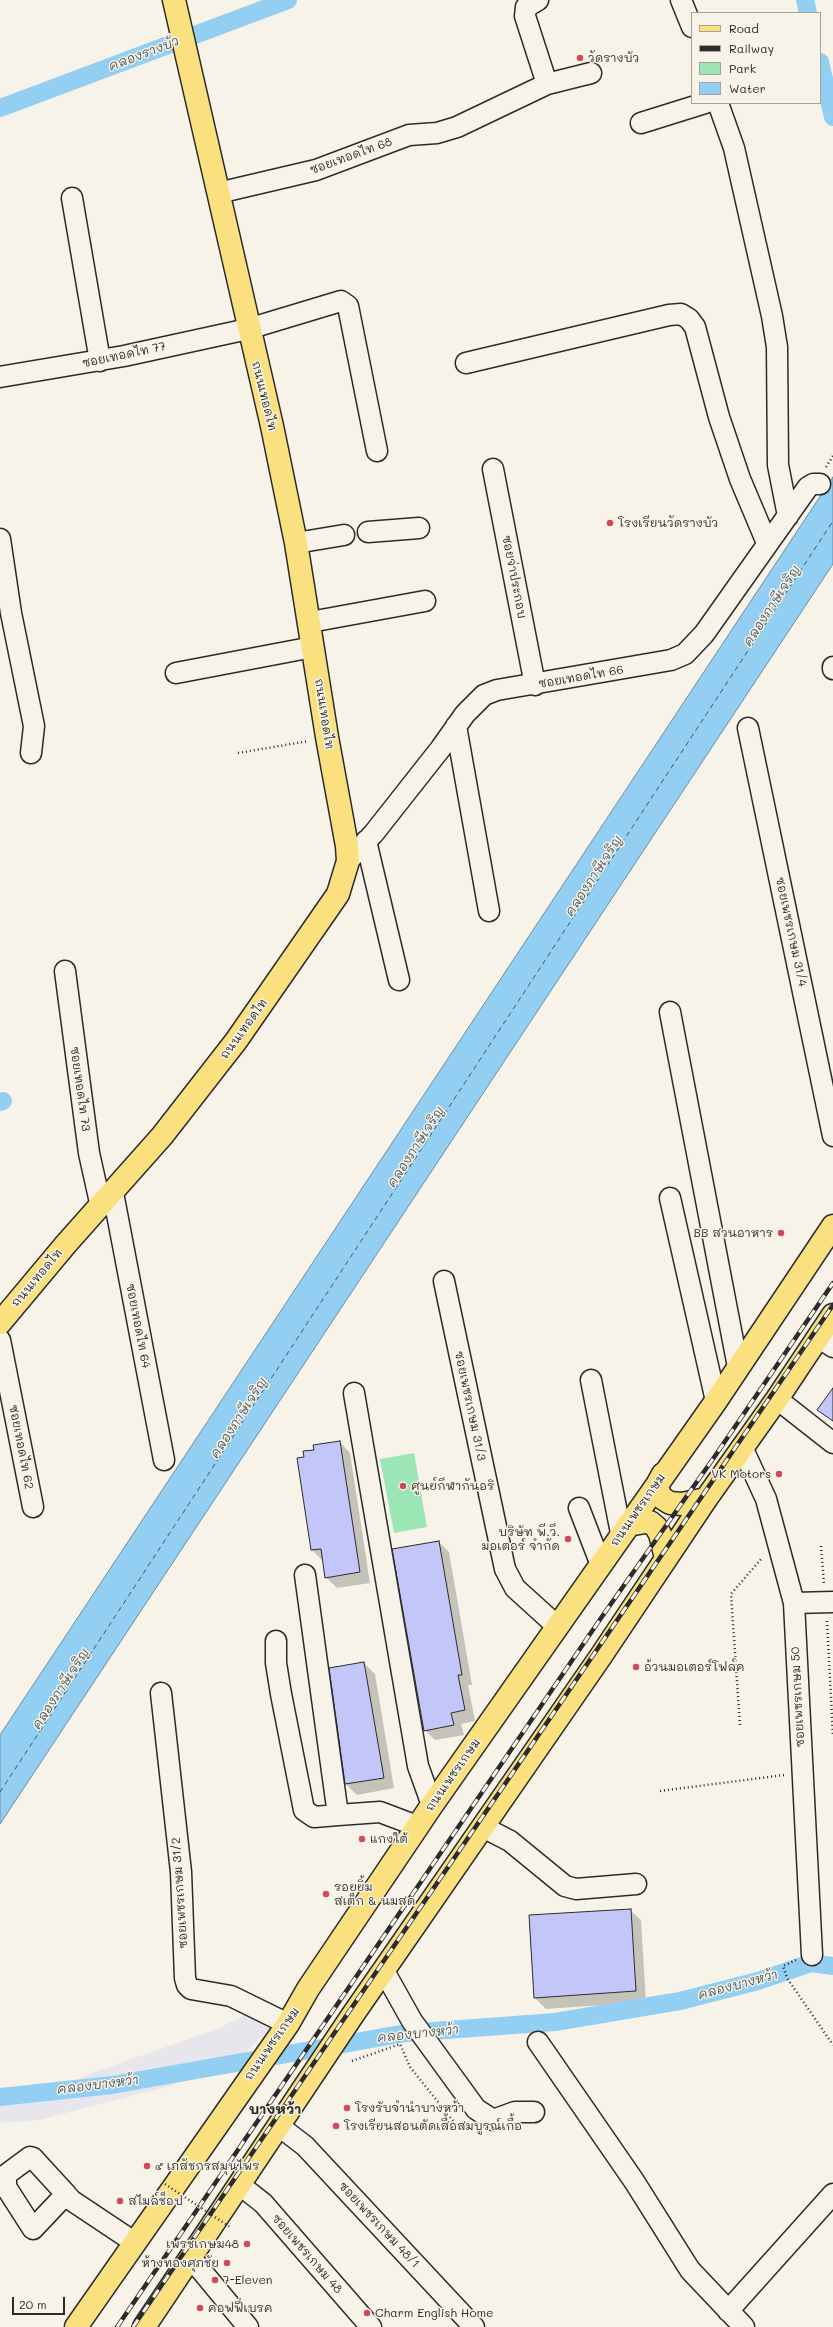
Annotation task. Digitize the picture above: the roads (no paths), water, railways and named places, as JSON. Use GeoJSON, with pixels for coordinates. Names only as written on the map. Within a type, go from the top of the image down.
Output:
{"type":"FeatureCollection","features":[{"type":"Feature","properties":{"kind":"main road","name":"ถนนเทอดไท"},"geometry":{"type":"LineString","coordinates":[[0,1323],[66,1244],[107,1200],[206,1081],[281,978],[338,894],[348,861],[347,846],[327,737],[310,622],[296,543],[272,426],[248,329],[174,0]]}},
{"type":"Feature","properties":{"kind":"main road","name":"ถนนเพชรเกษม"},"geometry":{"type":"LineString","coordinates":[[76,2327],[134,2242],[288,2024],[308,1989],[417,1826],[716,1401],[833,1226]]}},
{"type":"Feature","properties":{"kind":"main road"},"geometry":{"type":"LineString","coordinates":[[144,2327],[352,2016],[483,1827],[706,1499],[776,1400],[825,1342],[833,1314]]}},
{"type":"Feature","properties":{"kind":"main road"},"geometry":{"type":"LineString","coordinates":[[664,1474],[658,1483],[657,1489],[662,1498],[670,1503],[682,1504],[706,1499]]}},
{"type":"Feature","properties":{"kind":"main road"},"geometry":{"type":"LineString","coordinates":[[625,1529],[645,1522],[650,1522],[656,1527],[660,1534],[666,1558]]}},
{"type":"Feature","properties":{"kind":"street"},"geometry":{"type":"LineString","coordinates":[[538,0],[526,7],[525,16],[547,84]]}},
{"type":"Feature","properties":{"kind":"street"},"geometry":{"type":"LineString","coordinates":[[681,0],[691,25]]}},
{"type":"Feature","properties":{"kind":"street","name":"ซอยเทอดไท 68"},"geometry":{"type":"LineString","coordinates":[[218,193],[316,170],[409,135],[437,133],[457,127],[547,84],[591,73]]}},
{"type":"Feature","properties":{"kind":"street"},"geometry":{"type":"LineString","coordinates":[[641,123],[702,104]]}},
{"type":"Feature","properties":{"kind":"street"},"geometry":{"type":"LineString","coordinates":[[718,104],[734,148],[772,316],[777,347],[778,465],[788,516]]}},
{"type":"Feature","properties":{"kind":"street"},"geometry":{"type":"LineString","coordinates":[[72,198],[100,361]]}},
{"type":"Feature","properties":{"kind":"street","name":"ซอยเทอดไท 77"},"geometry":{"type":"LineString","coordinates":[[0,377],[100,361],[248,329],[337,302],[345,303],[350,316],[377,451]]}},
{"type":"Feature","properties":{"kind":"street"},"geometry":{"type":"LineString","coordinates":[[466,363],[669,315],[681,314],[689,319],[695,327],[719,417],[738,472],[767,543]]}},
{"type":"Feature","properties":{"kind":"street","name":"ซอยจ่าประกอบ"},"geometry":{"type":"LineString","coordinates":[[493,469],[535,685]]}},
{"type":"Feature","properties":{"kind":"street","name":"ซอยเทอดไท 66"},"geometry":{"type":"LineString","coordinates":[[348,861],[366,841],[465,714],[484,695],[497,690],[535,685],[671,660],[685,654],[704,634],[767,543],[814,486]]}},
{"type":"Feature","properties":{"kind":"street"},"geometry":{"type":"LineString","coordinates":[[368,532],[419,528]]}},
{"type":"Feature","properties":{"kind":"street"},"geometry":{"type":"LineString","coordinates":[[296,543],[344,535]]}},
{"type":"Feature","properties":{"kind":"street"},"geometry":{"type":"LineString","coordinates":[[0,539],[11,613],[34,726],[31,753]]}},
{"type":"Feature","properties":{"kind":"street"},"geometry":{"type":"LineString","coordinates":[[310,622],[424,601]]}},
{"type":"Feature","properties":{"kind":"street"},"geometry":{"type":"LineString","coordinates":[[176,673],[313,647]]}},
{"type":"Feature","properties":{"kind":"street"},"geometry":{"type":"LineString","coordinates":[[456,726],[489,911]]}},
{"type":"Feature","properties":{"kind":"street","name":"ซอยเพชรเกษม 31/4"},"geometry":{"type":"LineString","coordinates":[[748,728],[833,1136]]}},
{"type":"Feature","properties":{"kind":"street"},"geometry":{"type":"LineString","coordinates":[[366,841],[399,980]]}},
{"type":"Feature","properties":{"kind":"street","name":"ซอยเทอดไท 73"},"geometry":{"type":"LineString","coordinates":[[65,971],[89,1153],[107,1200]]}},
{"type":"Feature","properties":{"kind":"street"},"geometry":{"type":"LineString","coordinates":[[670,1012],[738,1368]]}},
{"type":"Feature","properties":{"kind":"street"},"geometry":{"type":"LineString","coordinates":[[670,1198],[716,1401]]}},
{"type":"Feature","properties":{"kind":"street","name":"ซอยเทอดไท 64"},"geometry":{"type":"LineString","coordinates":[[107,1200],[164,1460]]}},
{"type":"Feature","properties":{"kind":"street","name":"ซอยเพชรเกษม 31/3"},"geometry":{"type":"LineString","coordinates":[[444,1281],[505,1569],[514,1588],[558,1627]]}},
{"type":"Feature","properties":{"kind":"street","name":"ซอยเทอดไท 62"},"geometry":{"type":"LineString","coordinates":[[0,1340],[33,1507]]}},
{"type":"Feature","properties":{"kind":"street"},"geometry":{"type":"LineString","coordinates":[[590,1380],[625,1529]]}},
{"type":"Feature","properties":{"kind":"street"},"geometry":{"type":"LineString","coordinates":[[354,1393],[418,1766],[432,1805]]}},
{"type":"Feature","properties":{"kind":"street"},"geometry":{"type":"LineString","coordinates":[[776,1400],[833,1443]]}},
{"type":"Feature","properties":{"kind":"street","name":"ซอยเพชรเกษม 50"},"geometry":{"type":"LineString","coordinates":[[742,1448],[766,1499],[794,1603],[812,1955]]}},
{"type":"Feature","properties":{"kind":"street"},"geometry":{"type":"LineString","coordinates":[[579,1508],[600,1565]]}},
{"type":"Feature","properties":{"kind":"street"},"geometry":{"type":"LineString","coordinates":[[305,1575],[338,1815]]}},
{"type":"Feature","properties":{"kind":"street"},"geometry":{"type":"LineString","coordinates":[[794,1603],[829,1602]]}},
{"type":"Feature","properties":{"kind":"street"},"geometry":{"type":"LineString","coordinates":[[276,1641],[276,1663],[281,1694],[304,1810],[314,1817],[380,1812],[417,1826]]}},
{"type":"Feature","properties":{"kind":"street","name":"ซอยเพชรเกษม 31/2"},"geometry":{"type":"LineString","coordinates":[[161,1693],[181,1872],[185,1978],[187,1985],[191,1989],[231,1996],[288,2024]]}},
{"type":"Feature","properties":{"kind":"street"},"geometry":{"type":"LineString","coordinates":[[483,1827],[510,1840],[566,1886],[576,1889],[636,1884]]}},
{"type":"Feature","properties":{"kind":"street"},"geometry":{"type":"LineString","coordinates":[[384,1971],[404,2025],[426,2041],[476,2109],[493,2120],[514,2112],[534,2112]]}},
{"type":"Feature","properties":{"kind":"street"},"geometry":{"type":"LineString","coordinates":[[538,2042],[634,2181],[690,2270],[744,2327]]}},
{"type":"Feature","properties":{"kind":"street","name":"ซอยเพชรเกษม 48/1"},"geometry":{"type":"LineString","coordinates":[[279,2126],[305,2146],[474,2327]]}},
{"type":"Feature","properties":{"kind":"street","name":"ซอยเพชรเกษม 48"},"geometry":{"type":"LineString","coordinates":[[240,2185],[263,2203],[371,2327]]}},
{"type":"Feature","properties":{"kind":"street"},"geometry":{"type":"LineString","coordinates":[[66,2194],[71,2200],[134,2242]]}},
{"type":"Feature","properties":{"kind":"street"},"geometry":{"type":"LineString","coordinates":[[728,2311],[833,2194]]}},
{"type":"Feature","properties":{"kind":"street"},"geometry":{"type":"LineString","coordinates":[[191,2258],[248,2327]]}},
{"type":"Feature","properties":{"kind":"water","name":"คลองภาษีเจริญ"},"geometry":{"type":"Polygon","coordinates":[[[833,477],[833,564],[0,1824],[0,1735],[833,477]]]}},
{"type":"Feature","properties":{"kind":"waterway","name":"คลองรางบัว"},"geometry":{"type":"LineString","coordinates":[[0,108],[288,0]]}},
{"type":"Feature","properties":{"kind":"waterway","name":"คลองรางบัว"},"geometry":{"type":"LineString","coordinates":[[805,0],[808,12]]}},
{"type":"Feature","properties":{"kind":"waterway","name":"คลองรางบัว"},"geometry":{"type":"LineString","coordinates":[[821,66],[833,117]]}},
{"type":"Feature","properties":{"kind":"waterway","name":"คลองบางหว้า"},"geometry":{"type":"LineString","coordinates":[[0,2097],[112,2085],[406,2033],[555,2022],[680,2001],[758,1981],[811,1963],[833,1966]]}},
{"type":"Feature","properties":{"kind":"railway"},"geometry":{"type":"LineString","coordinates":[[117,2327],[601,1618],[715,1456],[833,1283]]}},
{"type":"Feature","properties":{"kind":"railway"},"geometry":{"type":"LineString","coordinates":[[133,2327],[833,1305]]}},
{"type":"Feature","properties":{"kind":"place","name":"วัดรางบัว"},"geometry":{"type":"Point","coordinates":[580,58]}},
{"type":"Feature","properties":{"kind":"place","name":"โรงเรียนวัดรางบัว"},"geometry":{"type":"Point","coordinates":[610,523]}},
{"type":"Feature","properties":{"kind":"place","name":"BB สวนอาหาร"},"geometry":{"type":"Point","coordinates":[781,1233]}},
{"type":"Feature","properties":{"kind":"place","name":"VK Motors"},"geometry":{"type":"Point","coordinates":[779,1474]}},
{"type":"Feature","properties":{"kind":"place","name":"ศูนย์กีฬากันอริ"},"geometry":{"type":"Point","coordinates":[403,1486]}},
{"type":"Feature","properties":{"kind":"place","name":"บริษัท พี.วี. มอเตอร์ จำกัด"},"geometry":{"type":"Point","coordinates":[568,1539]}},
{"type":"Feature","properties":{"kind":"place","name":"อ้วนมอเตอร์โฟล์ค"},"geometry":{"type":"Point","coordinates":[636,1667]}},
{"type":"Feature","properties":{"kind":"place","name":"แกงใต้"},"geometry":{"type":"Point","coordinates":[362,1839]}},
{"type":"Feature","properties":{"kind":"place","name":"รอยยิ้ม สเต็ก & นมสด"},"geometry":{"type":"Point","coordinates":[326,1894]}},
{"type":"Feature","properties":{"kind":"place","name":"โรงรับจำนำบางหว้า"},"geometry":{"type":"Point","coordinates":[347,2108]}},
{"type":"Feature","properties":{"kind":"place","name":"โรงเรียนสอนตัดเสื้อสมบูรณ์เกื้อ"},"geometry":{"type":"Point","coordinates":[336,2126]}},
{"type":"Feature","properties":{"kind":"place","name":"๕ เภสัชกรสมุนไพร"},"geometry":{"type":"Point","coordinates":[147,2166]}},
{"type":"Feature","properties":{"kind":"place","name":"สไมล์ช็อป"},"geometry":{"type":"Point","coordinates":[120,2201]}},
{"type":"Feature","properties":{"kind":"place","name":"เพรชเกษม48"},"geometry":{"type":"Point","coordinates":[247,2244]}},
{"type":"Feature","properties":{"kind":"place","name":"ห้างทองศุภชัย"},"geometry":{"type":"Point","coordinates":[227,2263]}},
{"type":"Feature","properties":{"kind":"place","name":"7-Eleven"},"geometry":{"type":"Point","coordinates":[215,2280]}},
{"type":"Feature","properties":{"kind":"place","name":"คอฟฟี่เบรค"},"geometry":{"type":"Point","coordinates":[200,2308]}},
{"type":"Feature","properties":{"kind":"place","name":"Charm English Home"},"geometry":{"type":"Point","coordinates":[367,2313]}},
{"type":"Feature","properties":{"kind":"district","name":"บางหว้า"},"geometry":{"type":"Point","coordinates":[275,2110]}}]}
